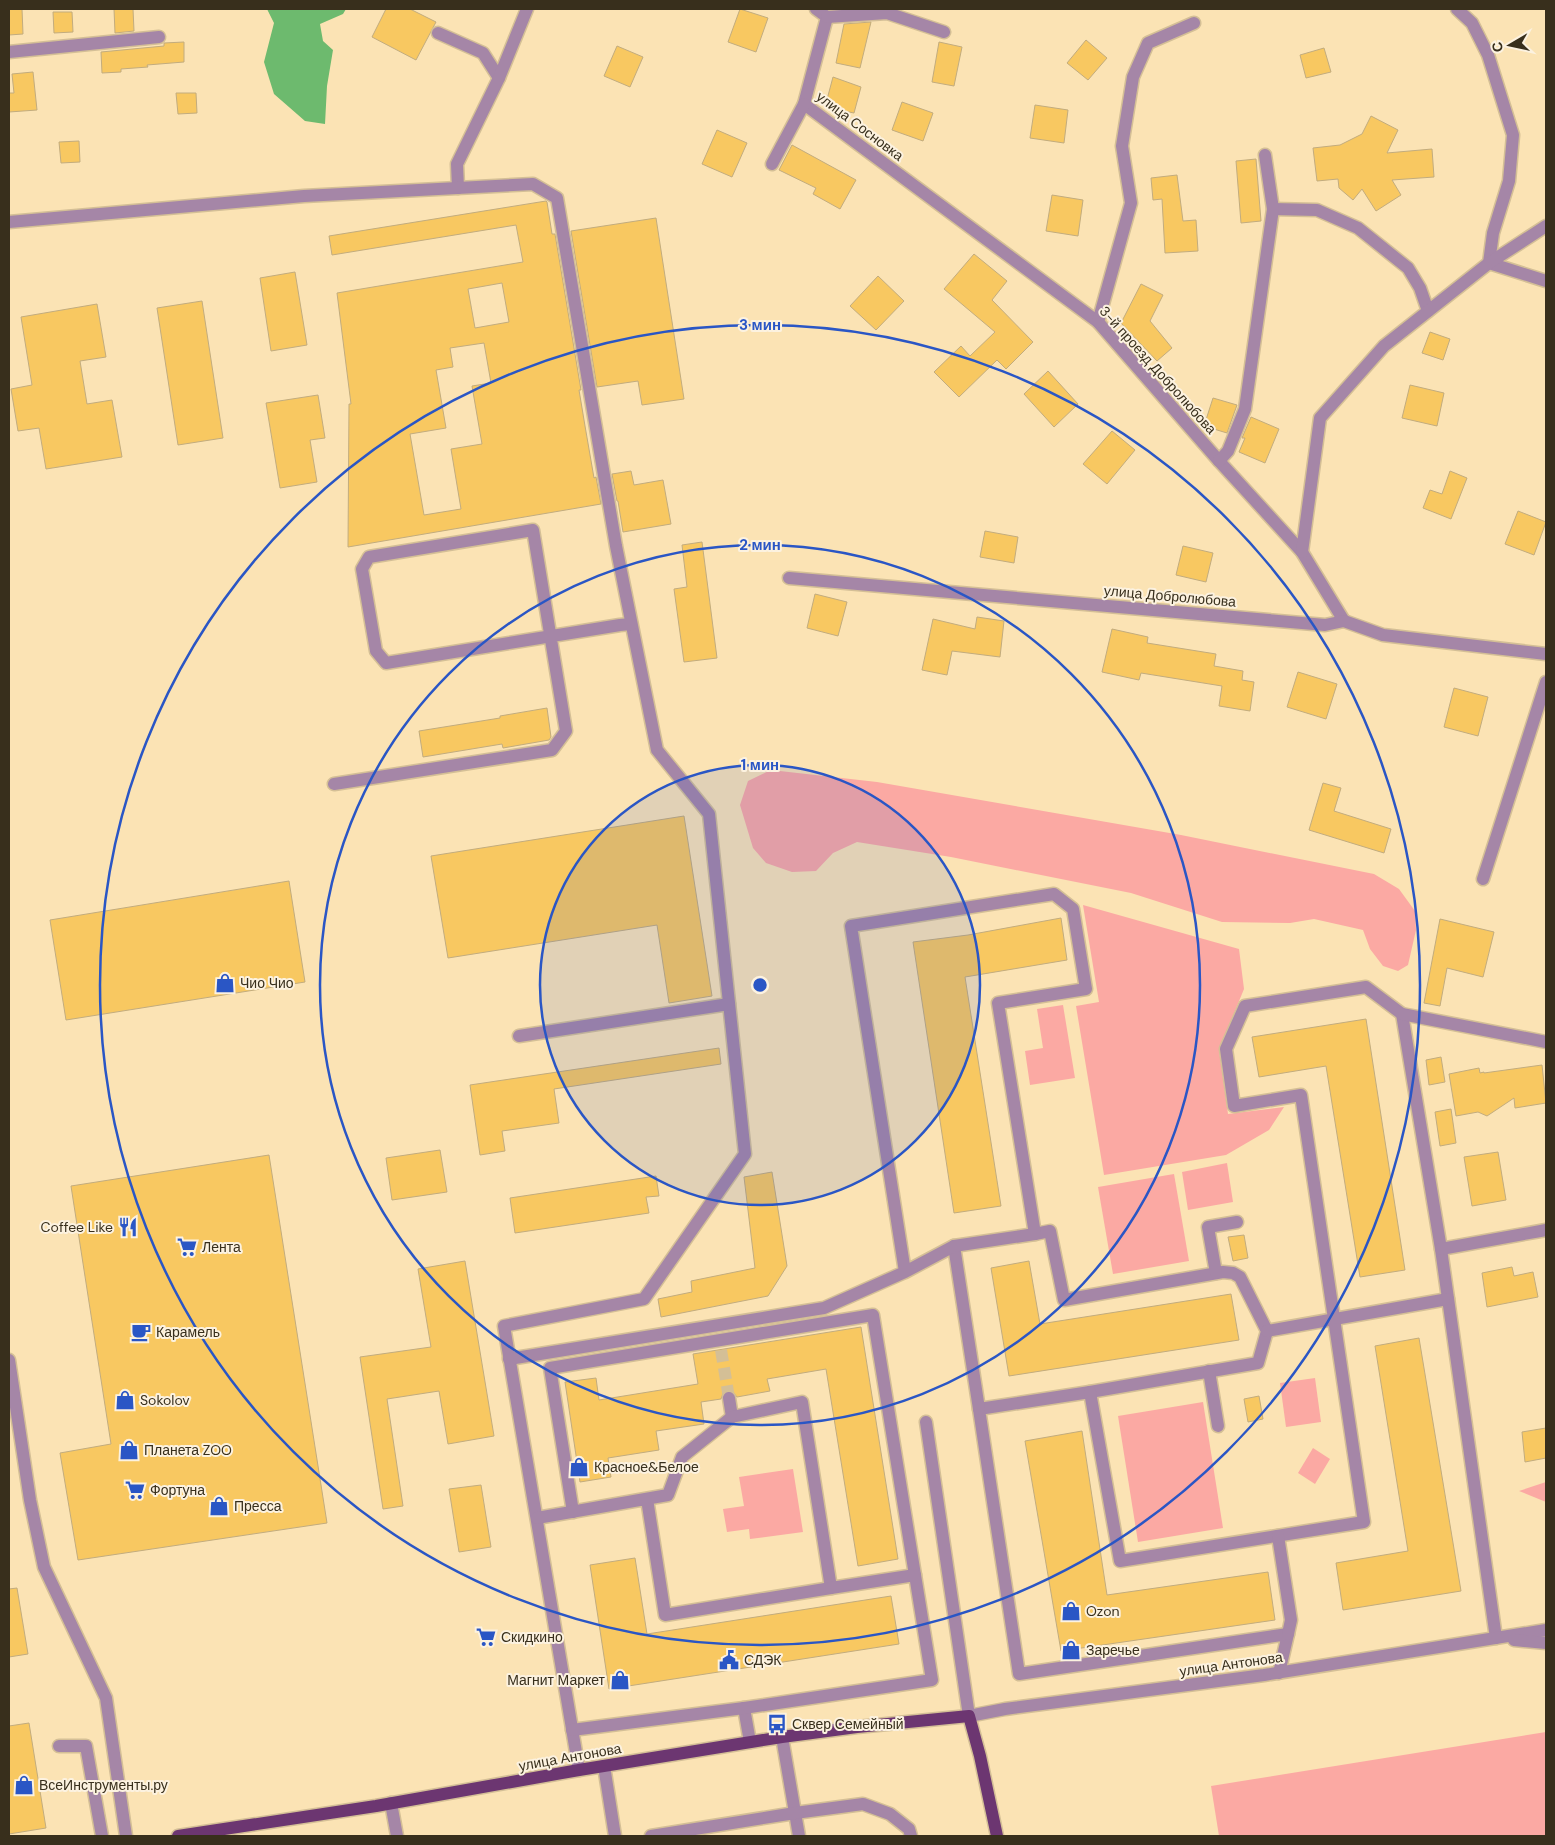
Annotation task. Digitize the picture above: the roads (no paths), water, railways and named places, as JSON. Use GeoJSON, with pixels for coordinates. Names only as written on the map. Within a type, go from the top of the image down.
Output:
{"type":"FeatureCollection","features":[{"type":"Feature","properties":{"kind":"main road","name":"улица Антонова"},"geometry":{"type":"LineString","coordinates":[[178,1836],[391,1803],[782,1737],[857,1727],[968,1716]]}},
{"type":"Feature","properties":{"kind":"main road"},"geometry":{"type":"LineString","coordinates":[[968,1716],[980,1756],[997,1836]]}},
{"type":"Feature","properties":{"kind":"street"},"geometry":{"type":"LineString","coordinates":[[458,188],[456,164],[499,78],[527,9]]}},
{"type":"Feature","properties":{"kind":"street"},"geometry":{"type":"LineString","coordinates":[[816,9],[828,17],[887,13],[944,32]]}},
{"type":"Feature","properties":{"kind":"street"},"geometry":{"type":"LineString","coordinates":[[1457,9],[1472,23],[1488,55],[1514,135],[1509,182],[1493,233],[1489,263]]}},
{"type":"Feature","properties":{"kind":"street","name":"улица Сосновка"},"geometry":{"type":"LineString","coordinates":[[828,17],[804,104],[908,180]]}},
{"type":"Feature","properties":{"kind":"street"},"geometry":{"type":"LineString","coordinates":[[1098,322],[1130,202],[1122,146],[1134,76],[1148,43],[1194,23]]}},
{"type":"Feature","properties":{"kind":"street"},"geometry":{"type":"LineString","coordinates":[[438,33],[482,53],[499,78]]}},
{"type":"Feature","properties":{"kind":"street"},"geometry":{"type":"LineString","coordinates":[[9,52],[159,37]]}},
{"type":"Feature","properties":{"kind":"street"},"geometry":{"type":"LineString","coordinates":[[772,164],[804,104]]}},
{"type":"Feature","properties":{"kind":"street"},"geometry":{"type":"LineString","coordinates":[[1219,462],[1228,451],[1245,409],[1273,209],[1265,155]]}},
{"type":"Feature","properties":{"kind":"street","name":"3-й проезд Добролюбова"},"geometry":{"type":"LineString","coordinates":[[908,180],[1098,322],[1219,462],[1302,552],[1344,621]]}},
{"type":"Feature","properties":{"kind":"street"},"geometry":{"type":"LineString","coordinates":[[9,222],[304,196],[533,184],[557,198],[631,624],[656,750],[709,814],[745,1154],[644,1299],[504,1326],[579,1770]]}},
{"type":"Feature","properties":{"kind":"street"},"geometry":{"type":"LineString","coordinates":[[1273,209],[1317,210],[1358,228],[1408,268],[1420,288],[1428,311]]}},
{"type":"Feature","properties":{"kind":"street"},"geometry":{"type":"LineString","coordinates":[[1302,552],[1320,418],[1384,346],[1489,263],[1546,226]]}},
{"type":"Feature","properties":{"kind":"street"},"geometry":{"type":"LineString","coordinates":[[1489,263],[1546,281]]}},
{"type":"Feature","properties":{"kind":"street"},"geometry":{"type":"LineString","coordinates":[[334,784],[552,750],[566,731],[550,636],[533,530],[369,557],[362,569],[376,651],[386,663],[550,636],[631,624]]}},
{"type":"Feature","properties":{"kind":"street","name":"улица Добролюбова"},"geometry":{"type":"LineString","coordinates":[[789,578],[1325,625],[1344,621],[1383,635],[1546,654]]}},
{"type":"Feature","properties":{"kind":"street"},"geometry":{"type":"LineString","coordinates":[[1483,879],[1546,682]]}},
{"type":"Feature","properties":{"kind":"street"},"geometry":{"type":"LineString","coordinates":[[905,1272],[851,926],[1054,894],[1073,909],[1086,989],[998,1003],[1035,1234]]}},
{"type":"Feature","properties":{"kind":"street"},"geometry":{"type":"LineString","coordinates":[[1090,1392],[1120,1561],[1364,1522],[1301,1095],[1234,1106],[1226,1049],[1245,1006],[1366,987],[1402,1014],[1546,1042]]}},
{"type":"Feature","properties":{"kind":"street"},"geometry":{"type":"LineString","coordinates":[[519,1036],[729,1004]]}},
{"type":"Feature","properties":{"kind":"street"},"geometry":{"type":"LineString","coordinates":[[1402,1014],[1441,1249],[1496,1638]]}},
{"type":"Feature","properties":{"kind":"street"},"geometry":{"type":"LineString","coordinates":[[1216,1273],[1208,1227],[1237,1222]]}},
{"type":"Feature","properties":{"kind":"street"},"geometry":{"type":"LineString","coordinates":[[510,1359],[824,1308],[905,1272],[954,1246],[1050,1230],[1064,1300],[1216,1273],[1234,1273],[1240,1277],[1267,1331],[1258,1362],[1090,1392],[979,1409]]}},
{"type":"Feature","properties":{"kind":"street"},"geometry":{"type":"LineString","coordinates":[[1441,1249],[1546,1230]]}},
{"type":"Feature","properties":{"kind":"street"},"geometry":{"type":"LineString","coordinates":[[954,1246],[1019,1674],[1288,1634]]}},
{"type":"Feature","properties":{"kind":"street"},"geometry":{"type":"LineString","coordinates":[[1267,1331],[1448,1299]]}},
{"type":"Feature","properties":{"kind":"street"},"geometry":{"type":"LineString","coordinates":[[572,1730],[744,1708],[932,1680],[873,1315],[720,1345],[550,1368],[573,1512]]}},
{"type":"Feature","properties":{"kind":"street"},"geometry":{"type":"LineString","coordinates":[[9,1360],[30,1500],[44,1567],[106,1698],[126,1836]]}},
{"type":"Feature","properties":{"kind":"street"},"geometry":{"type":"LineString","coordinates":[[1209,1371],[1218,1426]]}},
{"type":"Feature","properties":{"kind":"street"},"geometry":{"type":"LineString","coordinates":[[729,1398],[732,1417]]}},
{"type":"Feature","properties":{"kind":"street"},"geometry":{"type":"LineString","coordinates":[[536,1518],[668,1495],[682,1456],[732,1417],[802,1402],[831,1588]]}},
{"type":"Feature","properties":{"kind":"street"},"geometry":{"type":"LineString","coordinates":[[926,1422],[967,1697],[968,1716]]}},
{"type":"Feature","properties":{"kind":"street"},"geometry":{"type":"LineString","coordinates":[[647,1499],[665,1615],[915,1575]]}},
{"type":"Feature","properties":{"kind":"street"},"geometry":{"type":"LineString","coordinates":[[1278,1536],[1291,1620],[1279,1673]]}},
{"type":"Feature","properties":{"kind":"street"},"geometry":{"type":"LineString","coordinates":[[1496,1638],[1546,1630]]}},
{"type":"Feature","properties":{"kind":"street"},"geometry":{"type":"LineString","coordinates":[[1496,1638],[1546,1643]]}},
{"type":"Feature","properties":{"kind":"street","name":"улица Антонова"},"geometry":{"type":"LineString","coordinates":[[968,1716],[1005,1709],[1279,1673],[1496,1638]]}},
{"type":"Feature","properties":{"kind":"street"},"geometry":{"type":"LineString","coordinates":[[744,1708],[750,1742]]}},
{"type":"Feature","properties":{"kind":"street"},"geometry":{"type":"LineString","coordinates":[[782,1737],[799,1836]]}},
{"type":"Feature","properties":{"kind":"street"},"geometry":{"type":"LineString","coordinates":[[59,1746],[86,1746],[102,1836]]}},
{"type":"Feature","properties":{"kind":"street"},"geometry":{"type":"LineString","coordinates":[[604,1766],[614,1836]]}},
{"type":"Feature","properties":{"kind":"street"},"geometry":{"type":"LineString","coordinates":[[391,1803],[397,1836]]}},
{"type":"Feature","properties":{"kind":"street"},"geometry":{"type":"LineString","coordinates":[[651,1836],[863,1804],[890,1814],[910,1830],[911,1836]]}},
{"type":"Feature","properties":{"kind":"tunnel"},"geometry":{"type":"LineString","coordinates":[[721,1350],[729,1398]]}},
{"type":"Feature","properties":{"kind":"place","name":"Чио Чио"},"geometry":{"type":"Point","coordinates":[225,983]}},
{"type":"Feature","properties":{"kind":"place","name":"Coffee Like"},"geometry":{"type":"Point","coordinates":[128,1227]}},
{"type":"Feature","properties":{"kind":"place","name":"Лента"},"geometry":{"type":"Point","coordinates":[187,1247]}},
{"type":"Feature","properties":{"kind":"place","name":"Карамель"},"geometry":{"type":"Point","coordinates":[141,1332]}},
{"type":"Feature","properties":{"kind":"place","name":"Sokolov"},"geometry":{"type":"Point","coordinates":[125,1400]}},
{"type":"Feature","properties":{"kind":"place","name":"Планета ZOO"},"geometry":{"type":"Point","coordinates":[129,1450]}},
{"type":"Feature","properties":{"kind":"place","name":"Красное&Белое"},"geometry":{"type":"Point","coordinates":[579,1467]}},
{"type":"Feature","properties":{"kind":"place","name":"Фортуна"},"geometry":{"type":"Point","coordinates":[135,1490]}},
{"type":"Feature","properties":{"kind":"place","name":"Пресса"},"geometry":{"type":"Point","coordinates":[219,1506]}},
{"type":"Feature","properties":{"kind":"place","name":"Ozon"},"geometry":{"type":"Point","coordinates":[1071,1611]}},
{"type":"Feature","properties":{"kind":"place","name":"Скидкино"},"geometry":{"type":"Point","coordinates":[486,1637]}},
{"type":"Feature","properties":{"kind":"place","name":"Заречье"},"geometry":{"type":"Point","coordinates":[1071,1650]}},
{"type":"Feature","properties":{"kind":"place","name":"СДЭК"},"geometry":{"type":"Point","coordinates":[729,1660]}},
{"type":"Feature","properties":{"kind":"place","name":"Магнит Маркет"},"geometry":{"type":"Point","coordinates":[620,1680]}},
{"type":"Feature","properties":{"kind":"place","name":"Сквер Семейный"},"geometry":{"type":"Point","coordinates":[777,1724]}},
{"type":"Feature","properties":{"kind":"place","name":"ВсеИнструменты.ру"},"geometry":{"type":"Point","coordinates":[24,1785]}}]}
